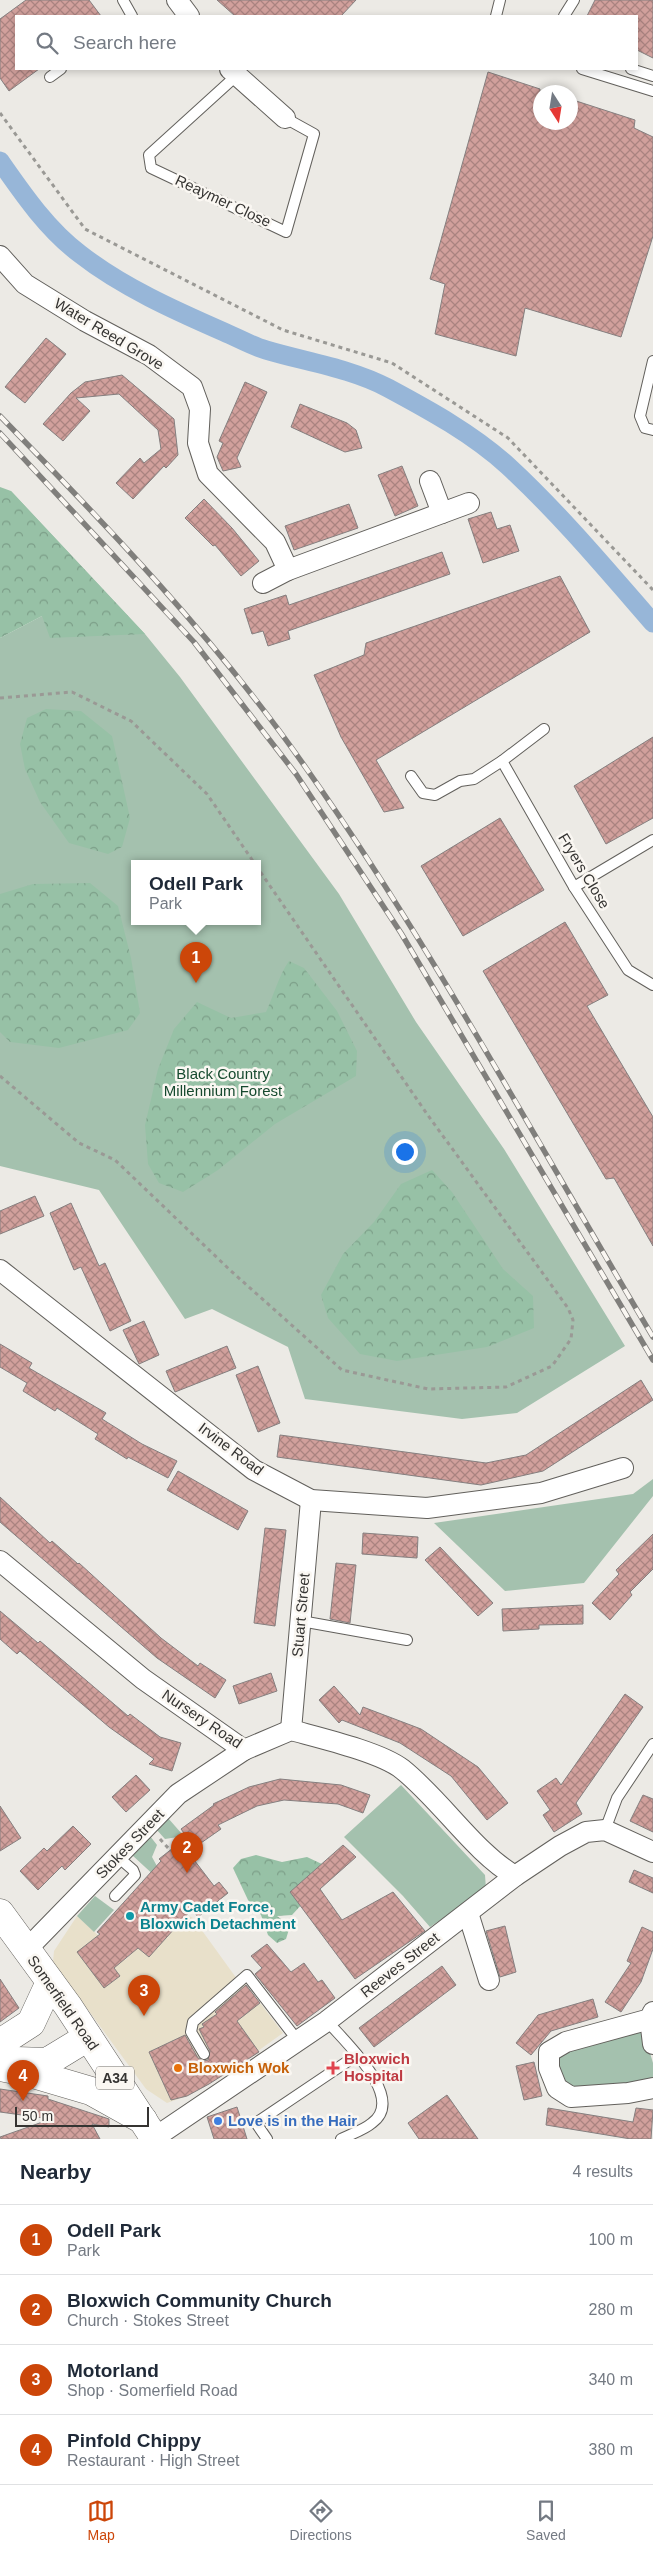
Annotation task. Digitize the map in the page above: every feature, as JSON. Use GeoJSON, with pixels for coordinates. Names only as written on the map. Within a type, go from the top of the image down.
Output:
{"type":"FeatureCollection","features":[{"type":"Feature","properties":{"kind":"main road","name":"Somerfield Road"},"geometry":{"type":"LineString","coordinates":[[0,1913],[68,2006],[151,2132]]}},
{"type":"Feature","properties":{"kind":"main road"},"geometry":{"type":"LineString","coordinates":[[0,2043],[31,2022],[50,1982]]}},
{"type":"Feature","properties":{"kind":"main road"},"geometry":{"type":"LineString","coordinates":[[0,2060],[47,2062],[88,2037]]}},
{"type":"Feature","properties":{"kind":"main road"},"geometry":{"type":"LineString","coordinates":[[0,2067],[30,2073],[91,2091],[151,2132]]}},
{"type":"Feature","properties":{"kind":"street"},"geometry":{"type":"LineString","coordinates":[[177,0],[188,15]]}},
{"type":"Feature","properties":{"kind":"street","name":"Reaymer Close"},"geometry":{"type":"LineString","coordinates":[[233,72],[285,118]]}},
{"type":"Feature","properties":{"kind":"street","name":"Water Reed Grove"},"geometry":{"type":"LineString","coordinates":[[0,256],[25,284],[149,355],[192,387],[200,409],[198,443],[208,474],[274,542],[288,570]]}},
{"type":"Feature","properties":{"kind":"street"},"geometry":{"type":"LineString","coordinates":[[430,481],[442,512]]}},
{"type":"Feature","properties":{"kind":"street"},"geometry":{"type":"LineString","coordinates":[[263,583],[288,570],[469,503]]}},
{"type":"Feature","properties":{"kind":"street","name":"Irvine Road"},"geometry":{"type":"LineString","coordinates":[[0,1270],[254,1470],[311,1500],[427,1508],[541,1493],[623,1468]]}},
{"type":"Feature","properties":{"kind":"street","name":"Stuart Street"},"geometry":{"type":"LineString","coordinates":[[291,1730],[311,1500]]}},
{"type":"Feature","properties":{"kind":"street","name":"Nursery Road"},"geometry":{"type":"LineString","coordinates":[[0,1561],[143,1679],[244,1750],[291,1730]]}},
{"type":"Feature","properties":{"kind":"street"},"geometry":{"type":"LineString","coordinates":[[291,1730],[358,1750],[400,1768],[438,1801],[497,1865],[515,1876]]}},
{"type":"Feature","properties":{"kind":"street","name":"Stokes Street"},"geometry":{"type":"LineString","coordinates":[[26,1950],[178,1794],[244,1750]]}},
{"type":"Feature","properties":{"kind":"street"},"geometry":{"type":"LineString","coordinates":[[605,1830],[653,1852]]}},
{"type":"Feature","properties":{"kind":"street","name":"Reeves Street"},"geometry":{"type":"LineString","coordinates":[[151,2132],[327,2021],[515,1876],[586,1832],[605,1830]]}},
{"type":"Feature","properties":{"kind":"street"},"geometry":{"type":"LineString","coordinates":[[468,1913],[489,1980]]}},
{"type":"Feature","properties":{"kind":"street"},"geometry":{"type":"LineString","coordinates":[[653,2044],[651,2016],[566,2042],[549,2052],[548,2059],[557,2088],[571,2097],[628,2093],[653,2088]]}},
{"type":"Feature","properties":{"kind":"lane"},"geometry":{"type":"LineString","coordinates":[[122,0],[131,15]]}},
{"type":"Feature","properties":{"kind":"lane"},"geometry":{"type":"LineString","coordinates":[[496,15],[500,0]]}},
{"type":"Feature","properties":{"kind":"lane"},"geometry":{"type":"LineString","coordinates":[[565,15],[574,0]]}},
{"type":"Feature","properties":{"kind":"lane"},"geometry":{"type":"LineString","coordinates":[[50,77],[60,70]]}},
{"type":"Feature","properties":{"kind":"lane"},"geometry":{"type":"LineString","coordinates":[[585,70],[653,91]]}},
{"type":"Feature","properties":{"kind":"lane"},"geometry":{"type":"LineString","coordinates":[[634,70],[653,76]]}},
{"type":"Feature","properties":{"kind":"lane","name":"Reaymer Close"},"geometry":{"type":"LineString","coordinates":[[233,72],[148,155],[151,168],[286,232],[314,134],[285,118]]}},
{"type":"Feature","properties":{"kind":"lane"},"geometry":{"type":"LineString","coordinates":[[653,361],[640,416],[645,428],[653,430]]}},
{"type":"Feature","properties":{"kind":"lane"},"geometry":{"type":"LineString","coordinates":[[411,776],[423,793],[435,794],[460,781],[474,779],[502,762],[544,730]]}},
{"type":"Feature","properties":{"kind":"lane","name":"Fryers Close"},"geometry":{"type":"LineString","coordinates":[[502,762],[574,886],[628,970],[653,985]]}},
{"type":"Feature","properties":{"kind":"lane"},"geometry":{"type":"LineString","coordinates":[[574,886],[653,840]]}},
{"type":"Feature","properties":{"kind":"lane"},"geometry":{"type":"LineString","coordinates":[[301,1621],[407,1640]]}},
{"type":"Feature","properties":{"kind":"lane"},"geometry":{"type":"LineString","coordinates":[[605,1830],[617,1798],[653,1744]]}},
{"type":"Feature","properties":{"kind":"lane"},"geometry":{"type":"LineString","coordinates":[[115,1896],[135,1875],[133,1870],[118,1857]]}},
{"type":"Feature","properties":{"kind":"lane"},"geometry":{"type":"LineString","coordinates":[[204,2054],[191,2032],[193,2022],[247,1975],[298,2041]]}},
{"type":"Feature","properties":{"kind":"lane"},"geometry":{"type":"LineString","coordinates":[[327,2021],[376,2079],[383,2097],[382,2110],[374,2123],[341,2139]]}},
{"type":"Feature","properties":{"kind":"lane"},"geometry":{"type":"LineString","coordinates":[[267,2139],[256,2123],[357,2055]]}},
{"type":"Feature","properties":{"kind":"path"},"geometry":{"type":"LineString","coordinates":[[0,113],[84,228],[282,330],[392,363],[508,438],[653,590]]}},
{"type":"Feature","properties":{"kind":"path"},"geometry":{"type":"LineString","coordinates":[[0,698],[72,692],[131,721],[207,794],[252,860]]}},
{"type":"Feature","properties":{"kind":"path"},"geometry":{"type":"LineString","coordinates":[[0,1076],[80,1143],[115,1160],[231,1271],[342,1370],[428,1388],[506,1387],[552,1366],[571,1339],[574,1320],[568,1308],[427,1114],[261,873]]}},
{"type":"Feature","properties":{"kind":"path"},"geometry":{"type":"LineString","coordinates":[[159,1838],[170,1850]]}},
{"type":"Feature","properties":{"kind":"shaded area"},"geometry":{"type":"Polygon","coordinates":[[[187,1915],[193,1918],[237,1979],[244,1982],[283,2033],[223,2076],[187,2096],[167,2103],[146,2089],[53,1962],[54,1951],[77,1916],[125,1960],[136,1949],[187,1915]]]}},
{"type":"Feature","properties":{"kind":"green space"},"geometry":{"type":"Polygon","coordinates":[[[0,487],[11,491],[145,634],[50,638],[42,616],[0,638],[0,487]]]}},
{"type":"Feature","properties":{"kind":"green space"},"geometry":{"type":"Polygon","coordinates":[[[11,491],[145,634],[180,677],[339,894],[416,1022],[504,1149],[625,1346],[517,1413],[462,1419],[305,1399],[288,1347],[212,1309],[185,1319],[99,1190],[0,1166],[0,638],[42,616],[11,491]]]}},
{"type":"Feature","properties":{"kind":"green space"},"geometry":{"type":"Polygon","coordinates":[[[46,709],[81,711],[112,736],[130,818],[122,847],[108,854],[69,843],[40,802],[25,769],[20,744],[27,718],[46,709]]]}},
{"type":"Feature","properties":{"kind":"green space"},"geometry":{"type":"Polygon","coordinates":[[[90,883],[118,906],[131,958],[140,1013],[128,1030],[59,1048],[10,1042],[0,1032],[0,894],[33,884],[90,883]]]}},
{"type":"Feature","properties":{"kind":"green space","name":"Black Country Millennium Forest"},"geometry":{"type":"Polygon","coordinates":[[[289,961],[304,968],[337,1011],[357,1051],[356,1076],[275,1124],[218,1170],[183,1192],[159,1183],[148,1164],[145,1125],[158,1069],[174,1029],[197,1002],[231,1018],[266,1012],[289,961]]]}},
{"type":"Feature","properties":{"kind":"green space"},"geometry":{"type":"Polygon","coordinates":[[[432,1170],[452,1192],[503,1269],[533,1296],[534,1328],[487,1347],[397,1361],[360,1354],[328,1318],[321,1295],[343,1254],[374,1222],[401,1184],[432,1170]]]}},
{"type":"Feature","properties":{"kind":"green space"},"geometry":{"type":"Polygon","coordinates":[[[653,1479],[653,1496],[584,1583],[505,1591],[434,1523],[633,1494],[653,1479]]]}},
{"type":"Feature","properties":{"kind":"green space"},"geometry":{"type":"Polygon","coordinates":[[[401,1785],[485,1875],[486,1889],[430,1927],[403,1896],[344,1837],[401,1785]]]}},
{"type":"Feature","properties":{"kind":"green space"},"geometry":{"type":"Polygon","coordinates":[[[168,1818],[182,1834],[178,1837],[165,1839],[156,1829],[168,1818]]]}},
{"type":"Feature","properties":{"kind":"green space"},"geometry":{"type":"Polygon","coordinates":[[[150,1836],[157,1845],[152,1857],[170,1890],[132,1855],[150,1836]]]}},
{"type":"Feature","properties":{"kind":"green space"},"geometry":{"type":"Polygon","coordinates":[[[256,1855],[282,1862],[307,1857],[324,1865],[303,1903],[292,1915],[277,1916],[290,1926],[286,1939],[277,1943],[268,1935],[261,1915],[248,1900],[233,1868],[241,1859],[256,1855]]]}},
{"type":"Feature","properties":{"kind":"green space"},"geometry":{"type":"Polygon","coordinates":[[[95,1896],[114,1910],[94,1932],[77,1916],[95,1896]]]}},
{"type":"Feature","properties":{"kind":"green space"},"geometry":{"type":"Polygon","coordinates":[[[642,2026],[653,2063],[653,2084],[572,2093],[559,2079],[557,2053],[642,2026]]]}},
{"type":"Feature","properties":{"kind":"building"},"geometry":{"type":"Polygon","coordinates":[[[26,0],[89,0],[100,15],[15,15],[15,70],[38,70],[9,91],[0,78],[0,19],[26,0]]]}},
{"type":"Feature","properties":{"kind":"building"},"geometry":{"type":"Polygon","coordinates":[[[217,0],[356,0],[342,15],[234,15],[217,0]]]}},
{"type":"Feature","properties":{"kind":"building"},"geometry":{"type":"Polygon","coordinates":[[[595,0],[653,0],[653,58],[638,50],[638,15],[588,15],[595,0]]]}},
{"type":"Feature","properties":{"kind":"building"},"geometry":{"type":"Polygon","coordinates":[[[488,72],[533,87],[533,130],[578,130],[578,102],[635,120],[634,128],[653,137],[653,236],[621,337],[525,308],[516,356],[435,334],[445,284],[430,279],[488,72]]]}},
{"type":"Feature","properties":{"kind":"building"},"geometry":{"type":"Polygon","coordinates":[[[46,338],[66,354],[25,403],[5,387],[46,338]]]}},
{"type":"Feature","properties":{"kind":"building"},"geometry":{"type":"Polygon","coordinates":[[[122,375],[174,419],[178,455],[166,468],[164,466],[133,499],[116,483],[140,458],[144,463],[161,449],[158,430],[119,394],[76,398],[90,411],[63,441],[43,424],[71,393],[85,382],[122,375]]]}},
{"type":"Feature","properties":{"kind":"building"},"geometry":{"type":"Polygon","coordinates":[[[245,382],[267,392],[237,458],[241,467],[223,471],[217,457],[223,443],[219,441],[245,382]]]}},
{"type":"Feature","properties":{"kind":"building"},"geometry":{"type":"Polygon","coordinates":[[[300,404],[347,423],[356,430],[362,448],[345,452],[291,427],[300,404]]]}},
{"type":"Feature","properties":{"kind":"building"},"geometry":{"type":"Polygon","coordinates":[[[402,466],[418,506],[395,516],[378,475],[402,466]]]}},
{"type":"Feature","properties":{"kind":"building"},"geometry":{"type":"Polygon","coordinates":[[[204,499],[232,528],[259,561],[241,576],[215,545],[213,546],[185,518],[204,499]]]}},
{"type":"Feature","properties":{"kind":"building"},"geometry":{"type":"Polygon","coordinates":[[[349,504],[358,528],[294,550],[285,526],[349,504]]]}},
{"type":"Feature","properties":{"kind":"building"},"geometry":{"type":"Polygon","coordinates":[[[491,512],[497,529],[510,525],[519,551],[483,563],[468,519],[491,512]]]}},
{"type":"Feature","properties":{"kind":"building"},"geometry":{"type":"Polygon","coordinates":[[[442,552],[450,574],[288,631],[290,639],[268,646],[263,631],[252,634],[244,609],[286,595],[289,605],[442,552]]]}},
{"type":"Feature","properties":{"kind":"building"},"geometry":{"type":"Polygon","coordinates":[[[560,576],[590,632],[376,760],[404,808],[384,812],[341,737],[314,675],[364,655],[366,643],[560,576]]]}},
{"type":"Feature","properties":{"kind":"building"},"geometry":{"type":"Polygon","coordinates":[[[653,737],[653,818],[606,844],[574,786],[653,737]]]}},
{"type":"Feature","properties":{"kind":"building"},"geometry":{"type":"Polygon","coordinates":[[[500,818],[544,890],[463,936],[421,866],[500,818]]]}},
{"type":"Feature","properties":{"kind":"building"},"geometry":{"type":"Polygon","coordinates":[[[565,922],[608,995],[587,1006],[653,1117],[653,1246],[614,1178],[606,1179],[483,971],[565,922]]]}},
{"type":"Feature","properties":{"kind":"building"},"geometry":{"type":"Polygon","coordinates":[[[35,1196],[44,1216],[0,1234],[0,1211],[35,1196]]]}},
{"type":"Feature","properties":{"kind":"building"},"geometry":{"type":"Polygon","coordinates":[[[71,1203],[99,1266],[105,1263],[131,1321],[110,1331],[81,1267],[74,1270],[50,1213],[71,1203]]]}},
{"type":"Feature","properties":{"kind":"building"},"geometry":{"type":"Polygon","coordinates":[[[144,1321],[159,1355],[139,1364],[123,1330],[144,1321]]]}},
{"type":"Feature","properties":{"kind":"building"},"geometry":{"type":"Polygon","coordinates":[[[0,1344],[32,1363],[29,1368],[106,1413],[102,1419],[142,1444],[177,1461],[168,1478],[128,1457],[127,1459],[95,1439],[98,1434],[57,1408],[55,1411],[23,1391],[27,1383],[0,1367],[0,1344]]]}},
{"type":"Feature","properties":{"kind":"building"},"geometry":{"type":"Polygon","coordinates":[[[227,1346],[236,1368],[175,1392],[166,1371],[227,1346]]]}},
{"type":"Feature","properties":{"kind":"building"},"geometry":{"type":"Polygon","coordinates":[[[258,1366],[280,1423],[258,1432],[236,1375],[258,1366]]]}},
{"type":"Feature","properties":{"kind":"building"},"geometry":{"type":"Polygon","coordinates":[[[641,1380],[653,1400],[543,1471],[481,1485],[277,1457],[280,1435],[486,1463],[526,1455],[641,1380]]]}},
{"type":"Feature","properties":{"kind":"building"},"geometry":{"type":"Polygon","coordinates":[[[178,1471],[248,1511],[238,1530],[167,1490],[178,1471]]]}},
{"type":"Feature","properties":{"kind":"building"},"geometry":{"type":"Polygon","coordinates":[[[0,1497],[50,1543],[52,1541],[79,1563],[161,1638],[198,1666],[200,1663],[226,1680],[215,1698],[157,1658],[0,1522],[0,1497]]]}},
{"type":"Feature","properties":{"kind":"building"},"geometry":{"type":"Polygon","coordinates":[[[265,1528],[286,1530],[275,1626],[254,1623],[265,1528]]]}},
{"type":"Feature","properties":{"kind":"building"},"geometry":{"type":"Polygon","coordinates":[[[363,1533],[418,1537],[417,1558],[362,1554],[363,1533]]]}},
{"type":"Feature","properties":{"kind":"building"},"geometry":{"type":"Polygon","coordinates":[[[653,1534],[653,1569],[630,1592],[632,1595],[610,1620],[592,1603],[619,1574],[616,1570],[653,1534]]]}},
{"type":"Feature","properties":{"kind":"building"},"geometry":{"type":"Polygon","coordinates":[[[440,1547],[493,1603],[478,1616],[425,1560],[440,1547]]]}},
{"type":"Feature","properties":{"kind":"building"},"geometry":{"type":"Polygon","coordinates":[[[336,1563],[356,1565],[350,1623],[330,1619],[336,1563]]]}},
{"type":"Feature","properties":{"kind":"building"},"geometry":{"type":"Polygon","coordinates":[[[583,1605],[583,1624],[539,1625],[539,1629],[503,1631],[502,1609],[583,1605]]]}},
{"type":"Feature","properties":{"kind":"building"},"geometry":{"type":"Polygon","coordinates":[[[0,1611],[38,1643],[40,1641],[128,1716],[130,1714],[160,1737],[181,1743],[172,1771],[149,1764],[154,1759],[109,1727],[20,1651],[17,1654],[0,1639],[0,1611]]]}},
{"type":"Feature","properties":{"kind":"building"},"geometry":{"type":"Polygon","coordinates":[[[271,1673],[277,1691],[239,1704],[233,1686],[271,1673]]]}},
{"type":"Feature","properties":{"kind":"building"},"geometry":{"type":"Polygon","coordinates":[[[334,1686],[360,1715],[363,1707],[421,1729],[478,1767],[508,1803],[487,1820],[451,1776],[400,1743],[342,1720],[339,1723],[319,1700],[334,1686]]]}},
{"type":"Feature","properties":{"kind":"building"},"geometry":{"type":"Polygon","coordinates":[[[625,1694],[643,1707],[576,1803],[582,1814],[554,1832],[543,1815],[550,1810],[537,1791],[556,1778],[561,1785],[625,1694]]]}},
{"type":"Feature","properties":{"kind":"building"},"geometry":{"type":"Polygon","coordinates":[[[136,1775],[150,1790],[126,1812],[112,1797],[136,1775]]]}},
{"type":"Feature","properties":{"kind":"building"},"geometry":{"type":"Polygon","coordinates":[[[280,1779],[341,1785],[370,1795],[363,1813],[338,1804],[284,1800],[257,1806],[218,1825],[221,1829],[188,1852],[214,1886],[219,1882],[228,1893],[198,1917],[192,1909],[149,1957],[138,1948],[114,1968],[120,1976],[104,1988],[77,1952],[100,1934],[97,1932],[161,1861],[159,1859],[187,1837],[181,1829],[213,1804],[249,1787],[280,1779]]]}},
{"type":"Feature","properties":{"kind":"building"},"geometry":{"type":"Polygon","coordinates":[[[643,1795],[653,1799],[653,1832],[630,1821],[643,1795]]]}},
{"type":"Feature","properties":{"kind":"building"},"geometry":{"type":"Polygon","coordinates":[[[0,1806],[21,1838],[0,1851],[0,1806]]]}},
{"type":"Feature","properties":{"kind":"building"},"geometry":{"type":"Polygon","coordinates":[[[73,1826],[91,1844],[65,1870],[62,1866],[38,1890],[20,1871],[44,1848],[47,1851],[73,1826]]]}},
{"type":"Feature","properties":{"kind":"building"},"geometry":{"type":"Polygon","coordinates":[[[343,1845],[356,1857],[320,1889],[342,1920],[393,1892],[425,1931],[355,1979],[290,1892],[343,1845]]]}},
{"type":"Feature","properties":{"kind":"building"},"geometry":{"type":"Polygon","coordinates":[[[634,1870],[653,1878],[653,1893],[629,1882],[634,1870]]]}},
{"type":"Feature","properties":{"kind":"building"},"geometry":{"type":"Polygon","coordinates":[[[505,1926],[516,1972],[500,1977],[486,1931],[505,1926]]]}},
{"type":"Feature","properties":{"kind":"building"},"geometry":{"type":"Polygon","coordinates":[[[642,1927],[653,1932],[653,1949],[641,1982],[621,2012],[605,2002],[631,1963],[627,1961],[642,1927]]]}},
{"type":"Feature","properties":{"kind":"building"},"geometry":{"type":"Polygon","coordinates":[[[267,1944],[291,1972],[304,1963],[318,1982],[322,1980],[335,1998],[297,2026],[255,1974],[262,1968],[251,1956],[267,1944]]]}},
{"type":"Feature","properties":{"kind":"building"},"geometry":{"type":"Polygon","coordinates":[[[442,1966],[456,1985],[374,2047],[359,2028],[442,1966]]]}},
{"type":"Feature","properties":{"kind":"building"},"geometry":{"type":"Polygon","coordinates":[[[0,1979],[19,2008],[0,2022],[0,1979]]]}},
{"type":"Feature","properties":{"kind":"building"},"geometry":{"type":"Polygon","coordinates":[[[246,1985],[260,2003],[237,2021],[259,2052],[187,2096],[171,2100],[149,2052],[185,2035],[198,2058],[204,2061],[208,2060],[210,2051],[199,2029],[204,2027],[202,2024],[217,2014],[215,2012],[246,1985]]]}},
{"type":"Feature","properties":{"kind":"building"},"geometry":{"type":"Polygon","coordinates":[[[593,1999],[598,2017],[551,2031],[531,2055],[516,2043],[538,2015],[593,1999]]]}},
{"type":"Feature","properties":{"kind":"building"},"geometry":{"type":"Polygon","coordinates":[[[534,2062],[542,2096],[524,2100],[516,2066],[534,2062]]]}},
{"type":"Feature","properties":{"kind":"building"},"geometry":{"type":"Polygon","coordinates":[[[0,2089],[48,2096],[48,2099],[109,2119],[109,2127],[92,2124],[100,2139],[1,2139],[0,2137],[51,2119],[0,2112],[0,2089]]]}},
{"type":"Feature","properties":{"kind":"building"},"geometry":{"type":"Polygon","coordinates":[[[447,2095],[478,2139],[419,2139],[408,2123],[447,2095]]]}},
{"type":"Feature","properties":{"kind":"building"},"geometry":{"type":"Polygon","coordinates":[[[237,2107],[247,2139],[214,2139],[207,2117],[237,2107]]]}},
{"type":"Feature","properties":{"kind":"building"},"geometry":{"type":"Polygon","coordinates":[[[548,2108],[633,2122],[636,2108],[653,2110],[651,2139],[631,2139],[546,2125],[548,2108]]]}},
{"type":"Feature","properties":{"kind":"waterway"},"geometry":{"type":"LineString","coordinates":[[0,161],[57,234],[96,266],[131,288],[168,307],[266,350],[343,370],[373,381],[435,414],[480,443],[508,466],[546,503],[653,623]]}},
{"type":"Feature","properties":{"kind":"railway"},"geometry":{"type":"LineString","coordinates":[[0,416],[121,542],[199,630],[272,721],[306,768],[353,836],[442,977],[653,1337]]}},
{"type":"Feature","properties":{"kind":"railway"},"geometry":{"type":"LineString","coordinates":[[0,433],[194,642],[296,774],[401,933],[653,1360]]}},
{"type":"Feature","properties":{"kind":"place","name":"Odell Park"},"geometry":{"type":"Point","coordinates":[196,983]}},
{"type":"Feature","properties":{"kind":"place","name":"Bloxwich Community Church"},"geometry":{"type":"Point","coordinates":[187,1873]}},
{"type":"Feature","properties":{"kind":"place","name":"Army Cadet Force, Bloxwich Detachment"},"geometry":{"type":"Point","coordinates":[130,1916]}},
{"type":"Feature","properties":{"kind":"place","name":"Motorland"},"geometry":{"type":"Point","coordinates":[144,2016]}},
{"type":"Feature","properties":{"kind":"place","name":"Bloxwich Wok"},"geometry":{"type":"Point","coordinates":[178,2068]}},
{"type":"Feature","properties":{"kind":"place","name":"Bloxwich Hospital"},"geometry":{"type":"Point","coordinates":[333,2068]}},
{"type":"Feature","properties":{"kind":"place","name":"Pinfold Chippy"},"geometry":{"type":"Point","coordinates":[23,2101]}},
{"type":"Feature","properties":{"kind":"place","name":"Love is in the Hair"},"geometry":{"type":"Point","coordinates":[218,2121]}}]}
